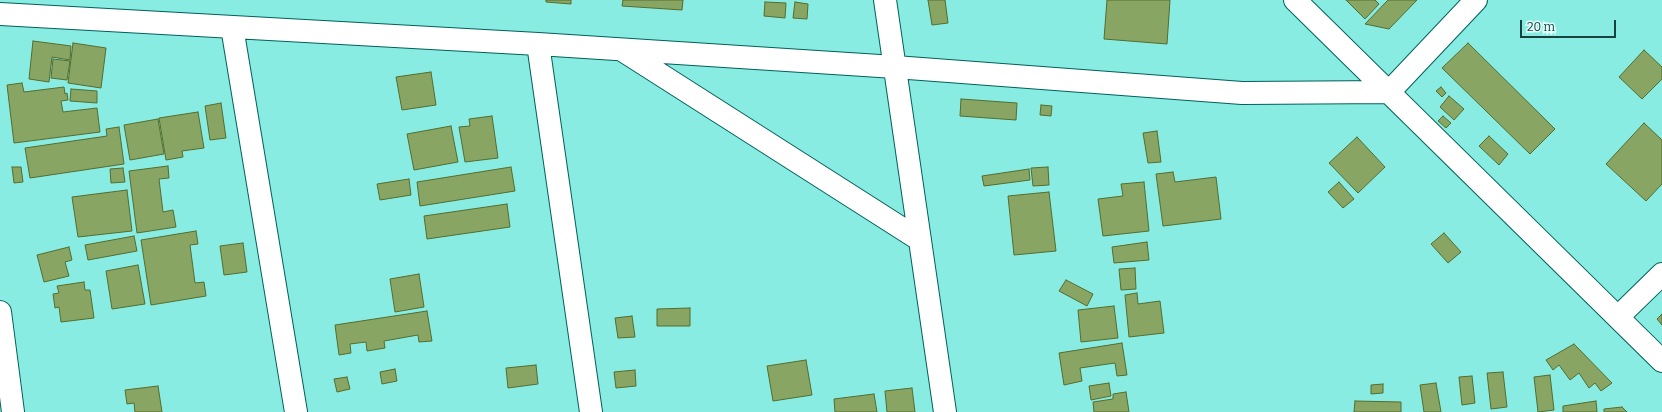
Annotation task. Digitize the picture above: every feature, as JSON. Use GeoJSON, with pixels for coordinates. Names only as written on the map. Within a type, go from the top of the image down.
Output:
{"type":"FeatureCollection","features":[{"type":"Feature","properties":{"kind":"street"},"geometry":{"type":"LineString","coordinates":[[885,0],[945,412]]}},
{"type":"Feature","properties":{"kind":"street"},"geometry":{"type":"LineString","coordinates":[[1295,0],[1662,361]]}},
{"type":"Feature","properties":{"kind":"street"},"geometry":{"type":"LineString","coordinates":[[0,14],[619,48],[1242,93],[1389,92],[1476,0]]}},
{"type":"Feature","properties":{"kind":"street"},"geometry":{"type":"LineString","coordinates":[[232,27],[296,412]]}},
{"type":"Feature","properties":{"kind":"street"},"geometry":{"type":"LineString","coordinates":[[538,44],[591,412]]}},
{"type":"Feature","properties":{"kind":"street"},"geometry":{"type":"LineString","coordinates":[[619,48],[920,240]]}},
{"type":"Feature","properties":{"kind":"street"},"geometry":{"type":"LineString","coordinates":[[1618,317],[1662,274]]}},
{"type":"Feature","properties":{"kind":"street"},"geometry":{"type":"LineString","coordinates":[[0,312],[13,412]]}},
{"type":"Feature","properties":{"kind":"building"},"geometry":{"type":"Polygon","coordinates":[[[546,0],[571,0],[571,4],[546,2],[546,0]]]}},
{"type":"Feature","properties":{"kind":"building"},"geometry":{"type":"Polygon","coordinates":[[[623,0],[683,0],[682,10],[622,6],[623,0]]]}},
{"type":"Feature","properties":{"kind":"building"},"geometry":{"type":"Polygon","coordinates":[[[928,0],[945,0],[948,23],[932,25],[928,0]]]}},
{"type":"Feature","properties":{"kind":"building"},"geometry":{"type":"Polygon","coordinates":[[[1107,0],[1170,0],[1167,44],[1104,39],[1107,0]]]}},
{"type":"Feature","properties":{"kind":"building"},"geometry":{"type":"Polygon","coordinates":[[[1346,0],[1375,0],[1379,4],[1365,19],[1346,0]]]}},
{"type":"Feature","properties":{"kind":"building"},"geometry":{"type":"Polygon","coordinates":[[[1388,0],[1417,0],[1389,29],[1365,24],[1388,0]]]}},
{"type":"Feature","properties":{"kind":"building"},"geometry":{"type":"Polygon","coordinates":[[[765,2],[786,3],[785,18],[764,16],[765,2]]]}},
{"type":"Feature","properties":{"kind":"building"},"geometry":{"type":"Polygon","coordinates":[[[795,2],[808,4],[807,19],[793,18],[795,2]]]}},
{"type":"Feature","properties":{"kind":"building"},"geometry":{"type":"Polygon","coordinates":[[[33,41],[71,46],[70,60],[52,57],[49,82],[29,79],[33,41]]]}},
{"type":"Feature","properties":{"kind":"building"},"geometry":{"type":"Polygon","coordinates":[[[73,43],[106,48],[101,88],[68,83],[73,43]]]}},
{"type":"Feature","properties":{"kind":"building"},"geometry":{"type":"Polygon","coordinates":[[[1468,43],[1555,129],[1530,154],[1442,68],[1468,43]]]}},
{"type":"Feature","properties":{"kind":"building"},"geometry":{"type":"Polygon","coordinates":[[[1644,50],[1662,67],[1662,79],[1642,99],[1619,77],[1644,50]]]}},
{"type":"Feature","properties":{"kind":"building"},"geometry":{"type":"Polygon","coordinates":[[[53,59],[70,61],[67,80],[51,78],[53,59]]]}},
{"type":"Feature","properties":{"kind":"building"},"geometry":{"type":"Polygon","coordinates":[[[431,72],[436,105],[402,110],[396,77],[431,72]]]}},
{"type":"Feature","properties":{"kind":"building"},"geometry":{"type":"Polygon","coordinates":[[[22,83],[24,92],[64,87],[68,100],[61,101],[63,112],[97,108],[100,132],[14,143],[7,85],[22,83]]]}},
{"type":"Feature","properties":{"kind":"building"},"geometry":{"type":"Polygon","coordinates":[[[1441,87],[1446,93],[1442,97],[1436,91],[1441,87]]]}},
{"type":"Feature","properties":{"kind":"building"},"geometry":{"type":"Polygon","coordinates":[[[71,89],[97,91],[97,103],[70,101],[71,89]]]}},
{"type":"Feature","properties":{"kind":"building"},"geometry":{"type":"Polygon","coordinates":[[[1449,96],[1464,109],[1454,120],[1440,107],[1449,96]]]}},
{"type":"Feature","properties":{"kind":"building"},"geometry":{"type":"Polygon","coordinates":[[[961,99],[1017,103],[1016,120],[960,116],[961,99]]]}},
{"type":"Feature","properties":{"kind":"building"},"geometry":{"type":"Polygon","coordinates":[[[221,103],[226,138],[210,140],[205,106],[221,103]]]}},
{"type":"Feature","properties":{"kind":"building"},"geometry":{"type":"Polygon","coordinates":[[[1041,105],[1052,106],[1051,116],[1040,115],[1041,105]]]}},
{"type":"Feature","properties":{"kind":"building"},"geometry":{"type":"Polygon","coordinates":[[[198,112],[204,148],[182,151],[183,157],[166,160],[159,118],[198,112]]]}},
{"type":"Feature","properties":{"kind":"building"},"geometry":{"type":"Polygon","coordinates":[[[492,116],[498,158],[465,162],[459,127],[470,126],[469,119],[492,116]]]}},
{"type":"Feature","properties":{"kind":"building"},"geometry":{"type":"Polygon","coordinates":[[[1443,116],[1451,123],[1446,128],[1438,121],[1443,116]]]}},
{"type":"Feature","properties":{"kind":"building"},"geometry":{"type":"Polygon","coordinates":[[[158,119],[164,154],[130,160],[124,125],[158,119]]]}},
{"type":"Feature","properties":{"kind":"building"},"geometry":{"type":"Polygon","coordinates":[[[1644,123],[1662,140],[1662,184],[1646,201],[1606,164],[1644,123]]]}},
{"type":"Feature","properties":{"kind":"building"},"geometry":{"type":"Polygon","coordinates":[[[451,126],[458,162],[414,170],[407,134],[451,126]]]}},
{"type":"Feature","properties":{"kind":"building"},"geometry":{"type":"Polygon","coordinates":[[[119,127],[124,164],[30,178],[25,148],[107,136],[106,129],[119,127]]]}},
{"type":"Feature","properties":{"kind":"building"},"geometry":{"type":"Polygon","coordinates":[[[1157,131],[1161,162],[1148,163],[1143,133],[1157,131]]]}},
{"type":"Feature","properties":{"kind":"building"},"geometry":{"type":"Polygon","coordinates":[[[1489,136],[1508,154],[1499,165],[1479,146],[1489,136]]]}},
{"type":"Feature","properties":{"kind":"building"},"geometry":{"type":"Polygon","coordinates":[[[1357,137],[1385,167],[1358,193],[1329,163],[1357,137]]]}},
{"type":"Feature","properties":{"kind":"building"},"geometry":{"type":"Polygon","coordinates":[[[168,166],[169,178],[159,179],[163,212],[173,210],[176,227],[137,233],[129,171],[168,166]]]}},
{"type":"Feature","properties":{"kind":"building"},"geometry":{"type":"Polygon","coordinates":[[[12,167],[21,167],[23,182],[14,183],[12,167]]]}},
{"type":"Feature","properties":{"kind":"building"},"geometry":{"type":"Polygon","coordinates":[[[511,167],[515,191],[420,206],[417,182],[511,167]]]}},
{"type":"Feature","properties":{"kind":"building"},"geometry":{"type":"Polygon","coordinates":[[[1048,167],[1049,185],[1033,186],[1031,168],[1048,167]]]}},
{"type":"Feature","properties":{"kind":"building"},"geometry":{"type":"Polygon","coordinates":[[[123,168],[125,182],[111,183],[110,169],[123,168]]]}},
{"type":"Feature","properties":{"kind":"building"},"geometry":{"type":"Polygon","coordinates":[[[1029,169],[1030,180],[984,186],[982,176],[1029,169]]]}},
{"type":"Feature","properties":{"kind":"building"},"geometry":{"type":"Polygon","coordinates":[[[1173,172],[1175,182],[1216,177],[1221,219],[1163,226],[1156,174],[1173,172]]]}},
{"type":"Feature","properties":{"kind":"building"},"geometry":{"type":"Polygon","coordinates":[[[409,179],[411,195],[380,200],[377,184],[409,179]]]}},
{"type":"Feature","properties":{"kind":"building"},"geometry":{"type":"Polygon","coordinates":[[[1144,182],[1149,231],[1103,236],[1098,199],[1123,196],[1121,184],[1144,182]]]}},
{"type":"Feature","properties":{"kind":"building"},"geometry":{"type":"Polygon","coordinates":[[[1339,182],[1354,199],[1343,208],[1328,192],[1339,182]]]}},
{"type":"Feature","properties":{"kind":"building"},"geometry":{"type":"Polygon","coordinates":[[[127,190],[132,231],[78,237],[72,197],[127,190]]]}},
{"type":"Feature","properties":{"kind":"building"},"geometry":{"type":"Polygon","coordinates":[[[1049,192],[1056,251],[1014,255],[1008,196],[1049,192]]]}},
{"type":"Feature","properties":{"kind":"building"},"geometry":{"type":"Polygon","coordinates":[[[507,204],[510,227],[427,239],[424,216],[507,204]]]}},
{"type":"Feature","properties":{"kind":"building"},"geometry":{"type":"Polygon","coordinates":[[[196,231],[198,244],[190,245],[195,283],[204,282],[206,296],[151,305],[141,240],[196,231]]]}},
{"type":"Feature","properties":{"kind":"building"},"geometry":{"type":"Polygon","coordinates":[[[1444,233],[1461,252],[1448,263],[1431,244],[1444,233]]]}},
{"type":"Feature","properties":{"kind":"building"},"geometry":{"type":"Polygon","coordinates":[[[134,236],[137,251],[88,260],[85,245],[134,236]]]}},
{"type":"Feature","properties":{"kind":"building"},"geometry":{"type":"Polygon","coordinates":[[[1147,242],[1149,260],[1114,263],[1112,247],[1147,242]]]}},
{"type":"Feature","properties":{"kind":"building"},"geometry":{"type":"Polygon","coordinates":[[[243,243],[247,272],[224,275],[220,246],[243,243]]]}},
{"type":"Feature","properties":{"kind":"building"},"geometry":{"type":"Polygon","coordinates":[[[69,247],[72,260],[65,262],[69,276],[44,282],[37,255],[69,247]]]}},
{"type":"Feature","properties":{"kind":"building"},"geometry":{"type":"Polygon","coordinates":[[[138,265],[145,304],[112,309],[106,271],[138,265]]]}},
{"type":"Feature","properties":{"kind":"building"},"geometry":{"type":"Polygon","coordinates":[[[1135,268],[1136,289],[1121,290],[1119,269],[1135,268]]]}},
{"type":"Feature","properties":{"kind":"building"},"geometry":{"type":"Polygon","coordinates":[[[419,274],[424,307],[395,312],[390,279],[419,274]]]}},
{"type":"Feature","properties":{"kind":"building"},"geometry":{"type":"Polygon","coordinates":[[[1066,280],[1093,294],[1087,306],[1059,291],[1066,280]]]}},
{"type":"Feature","properties":{"kind":"building"},"geometry":{"type":"Polygon","coordinates":[[[84,282],[85,290],[90,290],[94,318],[61,322],[59,307],[55,308],[53,294],[59,293],[57,286],[84,282]]]}},
{"type":"Feature","properties":{"kind":"building"},"geometry":{"type":"Polygon","coordinates":[[[1137,293],[1138,304],[1160,301],[1164,333],[1129,337],[1125,295],[1137,293]]]}},
{"type":"Feature","properties":{"kind":"building"},"geometry":{"type":"Polygon","coordinates":[[[1114,306],[1118,338],[1081,342],[1078,310],[1114,306]]]}},
{"type":"Feature","properties":{"kind":"building"},"geometry":{"type":"Polygon","coordinates":[[[690,308],[690,326],[657,326],[657,309],[690,308]]]}},
{"type":"Feature","properties":{"kind":"building"},"geometry":{"type":"Polygon","coordinates":[[[427,311],[432,341],[419,342],[418,335],[384,341],[385,348],[367,351],[366,342],[350,344],[351,353],[339,355],[335,325],[427,311]]]}},
{"type":"Feature","properties":{"kind":"building"},"geometry":{"type":"Polygon","coordinates":[[[1662,314],[1662,325],[1657,319],[1662,314]]]}},
{"type":"Feature","properties":{"kind":"building"},"geometry":{"type":"Polygon","coordinates":[[[632,316],[635,337],[618,338],[615,318],[632,316]]]}},
{"type":"Feature","properties":{"kind":"building"},"geometry":{"type":"Polygon","coordinates":[[[1122,343],[1127,375],[1117,376],[1115,363],[1080,368],[1082,381],[1064,385],[1059,353],[1122,343]]]}},
{"type":"Feature","properties":{"kind":"building"},"geometry":{"type":"Polygon","coordinates":[[[1574,344],[1612,383],[1601,391],[1595,383],[1589,388],[1579,373],[1570,380],[1559,365],[1553,370],[1546,360],[1574,344]]]}},
{"type":"Feature","properties":{"kind":"building"},"geometry":{"type":"Polygon","coordinates":[[[806,360],[812,395],[773,401],[767,366],[806,360]]]}},
{"type":"Feature","properties":{"kind":"building"},"geometry":{"type":"Polygon","coordinates":[[[536,365],[538,384],[508,388],[506,368],[536,365]]]}},
{"type":"Feature","properties":{"kind":"building"},"geometry":{"type":"Polygon","coordinates":[[[395,369],[397,381],[382,384],[380,372],[395,369]]]}},
{"type":"Feature","properties":{"kind":"building"},"geometry":{"type":"Polygon","coordinates":[[[635,370],[636,386],[616,388],[614,372],[635,370]]]}},
{"type":"Feature","properties":{"kind":"building"},"geometry":{"type":"Polygon","coordinates":[[[1503,372],[1507,407],[1491,409],[1487,373],[1503,372]]]}},
{"type":"Feature","properties":{"kind":"building"},"geometry":{"type":"Polygon","coordinates":[[[1550,375],[1554,410],[1538,412],[1534,377],[1550,375]]]}},
{"type":"Feature","properties":{"kind":"building"},"geometry":{"type":"Polygon","coordinates":[[[1472,376],[1475,403],[1462,405],[1459,377],[1472,376]]]}},
{"type":"Feature","properties":{"kind":"building"},"geometry":{"type":"Polygon","coordinates":[[[347,377],[350,389],[337,392],[334,379],[347,377]]]}},
{"type":"Feature","properties":{"kind":"building"},"geometry":{"type":"Polygon","coordinates":[[[1109,383],[1111,396],[1091,400],[1089,386],[1109,383]]]}},
{"type":"Feature","properties":{"kind":"building"},"geometry":{"type":"Polygon","coordinates":[[[1436,383],[1441,412],[1424,412],[1420,385],[1436,383]]]}},
{"type":"Feature","properties":{"kind":"building"},"geometry":{"type":"Polygon","coordinates":[[[1383,384],[1383,393],[1371,394],[1371,385],[1383,384]]]}},
{"type":"Feature","properties":{"kind":"building"},"geometry":{"type":"Polygon","coordinates":[[[158,386],[162,412],[135,412],[134,403],[127,404],[125,390],[158,386]]]}},
{"type":"Feature","properties":{"kind":"building"},"geometry":{"type":"Polygon","coordinates":[[[912,388],[915,412],[887,412],[885,391],[912,388]]]}},
{"type":"Feature","properties":{"kind":"building"},"geometry":{"type":"Polygon","coordinates":[[[1126,392],[1129,412],[1094,412],[1093,402],[1113,399],[1113,394],[1126,392]]]}},
{"type":"Feature","properties":{"kind":"building"},"geometry":{"type":"Polygon","coordinates":[[[874,394],[877,412],[835,412],[834,399],[874,394]]]}},
{"type":"Feature","properties":{"kind":"building"},"geometry":{"type":"Polygon","coordinates":[[[1355,401],[1401,402],[1401,412],[1354,412],[1355,401]]]}},
{"type":"Feature","properties":{"kind":"building"},"geometry":{"type":"Polygon","coordinates":[[[1596,401],[1597,412],[1563,412],[1563,406],[1596,401]]]}},
{"type":"Feature","properties":{"kind":"building"},"geometry":{"type":"Polygon","coordinates":[[[1622,407],[1627,412],[1604,412],[1604,409],[1622,407]]]}}]}
